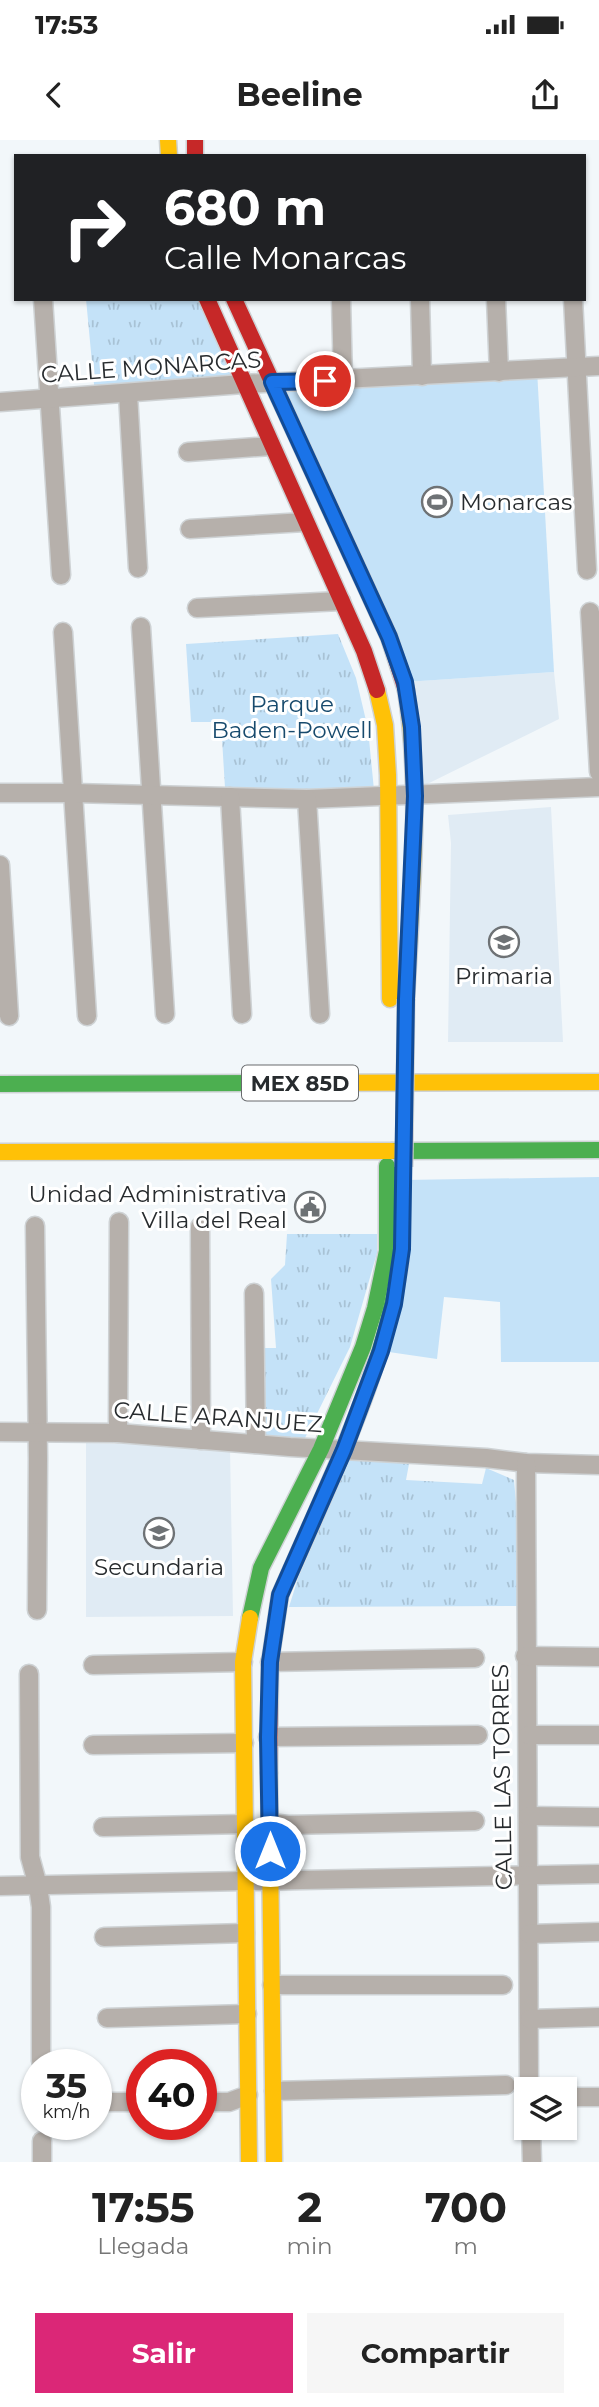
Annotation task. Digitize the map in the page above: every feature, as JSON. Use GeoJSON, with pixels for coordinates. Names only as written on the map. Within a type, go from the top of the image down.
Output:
{"type":"FeatureCollection","features":[{"type":"Feature","properties":{"kind":"main road"},"geometry":{"type":"LineString","coordinates":[[207,301],[364,651],[382,714],[388,775],[398,999],[398,1170],[387,1251],[375,1308],[363,1347],[321,1449],[261,1568],[243,1662],[249,2162]]}},
{"type":"Feature","properties":{"kind":"main road"},"geometry":{"type":"LineString","coordinates":[[235,301],[389,637],[405,682],[412,727],[415,796],[388,1096]]}},
{"type":"Feature","properties":{"kind":"main road","name":"MEX 85D"},"geometry":{"type":"LineString","coordinates":[[0,1084],[599,1082]]}},
{"type":"Feature","properties":{"kind":"main road"},"geometry":{"type":"LineString","coordinates":[[388,1138],[398,1170]]}},
{"type":"Feature","properties":{"kind":"main road"},"geometry":{"type":"LineString","coordinates":[[0,1152],[599,1150]]}},
{"type":"Feature","properties":{"kind":"main road"},"geometry":{"type":"LineString","coordinates":[[274,2162],[268,1737],[270,1662],[280,1595],[344,1450],[381,1351],[394,1304],[402,1249],[403,1202]]}},
{"type":"Feature","properties":{"kind":"street"},"geometry":{"type":"LineString","coordinates":[[43,301],[61,575]]}},
{"type":"Feature","properties":{"kind":"street"},"geometry":{"type":"LineString","coordinates":[[341,301],[343,380]]}},
{"type":"Feature","properties":{"kind":"street"},"geometry":{"type":"LineString","coordinates":[[420,301],[422,376]]}},
{"type":"Feature","properties":{"kind":"street"},"geometry":{"type":"LineString","coordinates":[[496,301],[499,372]]}},
{"type":"Feature","properties":{"kind":"street"},"geometry":{"type":"LineString","coordinates":[[573,301],[587,570]]}},
{"type":"Feature","properties":{"kind":"street","name":"CALLE MONARCAS"},"geometry":{"type":"LineString","coordinates":[[0,402],[272,382],[599,366]]}},
{"type":"Feature","properties":{"kind":"street"},"geometry":{"type":"LineString","coordinates":[[128,394],[138,568]]}},
{"type":"Feature","properties":{"kind":"street"},"geometry":{"type":"LineString","coordinates":[[188,452],[271,446]]}},
{"type":"Feature","properties":{"kind":"street"},"geometry":{"type":"LineString","coordinates":[[190,529],[304,522]]}},
{"type":"Feature","properties":{"kind":"street"},"geometry":{"type":"LineString","coordinates":[[197,608],[341,601]]}},
{"type":"Feature","properties":{"kind":"street"},"geometry":{"type":"LineString","coordinates":[[590,612],[599,772]]}},
{"type":"Feature","properties":{"kind":"street"},"geometry":{"type":"LineString","coordinates":[[141,627],[165,1014]]}},
{"type":"Feature","properties":{"kind":"street"},"geometry":{"type":"LineString","coordinates":[[63,632],[87,1016]]}},
{"type":"Feature","properties":{"kind":"street"},"geometry":{"type":"LineString","coordinates":[[0,793],[307,799],[599,787]]}},
{"type":"Feature","properties":{"kind":"street"},"geometry":{"type":"LineString","coordinates":[[230,797],[242,1014]]}},
{"type":"Feature","properties":{"kind":"street"},"geometry":{"type":"LineString","coordinates":[[307,799],[320,1014]]}},
{"type":"Feature","properties":{"kind":"street"},"geometry":{"type":"LineString","coordinates":[[0,865],[9,1016]]}},
{"type":"Feature","properties":{"kind":"street"},"geometry":{"type":"LineString","coordinates":[[118,1433],[119,1222]]}},
{"type":"Feature","properties":{"kind":"street"},"geometry":{"type":"LineString","coordinates":[[35,1226],[37,1610]]}},
{"type":"Feature","properties":{"kind":"street"},"geometry":{"type":"LineString","coordinates":[[200,1227],[201,1440]]}},
{"type":"Feature","properties":{"kind":"street"},"geometry":{"type":"LineString","coordinates":[[254,1293],[256,1444]]}},
{"type":"Feature","properties":{"kind":"street","name":"CALLE ARANJUEZ"},"geometry":{"type":"LineString","coordinates":[[0,1432],[118,1433],[526,1463],[599,1465]]}},
{"type":"Feature","properties":{"kind":"street","name":"CALLE LAS TORRES"},"geometry":{"type":"LineString","coordinates":[[526,1463],[525,1657],[530,2077]]}},
{"type":"Feature","properties":{"kind":"street"},"geometry":{"type":"LineString","coordinates":[[525,1657],[599,1657]]}},
{"type":"Feature","properties":{"kind":"street"},"geometry":{"type":"LineString","coordinates":[[270,1662],[475,1658]]}},
{"type":"Feature","properties":{"kind":"street"},"geometry":{"type":"LineString","coordinates":[[93,1665],[243,1662]]}},
{"type":"Feature","properties":{"kind":"street"},"geometry":{"type":"LineString","coordinates":[[29,1674],[30,1857],[41,1907],[41,2049]]}},
{"type":"Feature","properties":{"kind":"street"},"geometry":{"type":"LineString","coordinates":[[268,1737],[478,1735]]}},
{"type":"Feature","properties":{"kind":"street"},"geometry":{"type":"LineString","coordinates":[[528,1735],[599,1735]]}},
{"type":"Feature","properties":{"kind":"street"},"geometry":{"type":"LineString","coordinates":[[93,1745],[244,1743]]}},
{"type":"Feature","properties":{"kind":"street"},"geometry":{"type":"LineString","coordinates":[[528,1816],[599,1817]]}},
{"type":"Feature","properties":{"kind":"street"},"geometry":{"type":"LineString","coordinates":[[270,1824],[475,1821]]}},
{"type":"Feature","properties":{"kind":"street"},"geometry":{"type":"LineString","coordinates":[[103,1827],[245,1824]]}},
{"type":"Feature","properties":{"kind":"street"},"geometry":{"type":"LineString","coordinates":[[0,1886],[599,1874]]}},
{"type":"Feature","properties":{"kind":"street"},"geometry":{"type":"LineString","coordinates":[[529,1934],[599,1932]]}},
{"type":"Feature","properties":{"kind":"street"},"geometry":{"type":"LineString","coordinates":[[104,1937],[245,1933]]}},
{"type":"Feature","properties":{"kind":"street"},"geometry":{"type":"LineString","coordinates":[[272,1985],[503,1985]]}},
{"type":"Feature","properties":{"kind":"street"},"geometry":{"type":"LineString","coordinates":[[107,2018],[247,2014]]}},
{"type":"Feature","properties":{"kind":"street"},"geometry":{"type":"LineString","coordinates":[[530,2019],[599,2017]]}},
{"type":"Feature","properties":{"kind":"street"},"geometry":{"type":"LineString","coordinates":[[274,2091],[506,2085]]}},
{"type":"Feature","properties":{"kind":"street"},"geometry":{"type":"LineString","coordinates":[[217,2102],[229,2102],[248,2095]]}},
{"type":"Feature","properties":{"kind":"street"},"geometry":{"type":"LineString","coordinates":[[577,2097],[599,2097]]}},
{"type":"Feature","properties":{"kind":"street"},"geometry":{"type":"LineString","coordinates":[[531,2140],[532,2162]]}},
{"type":"Feature","properties":{"kind":"street"},"geometry":{"type":"LineString","coordinates":[[42,2141],[43,2162]]}},
{"type":"Feature","properties":{"kind":"shaded area"},"geometry":{"type":"Polygon","coordinates":[[[554,672],[559,719],[413,791],[405,682],[554,672]]]}},
{"type":"Feature","properties":{"kind":"shaded area","name":"Primaria"},"geometry":{"type":"Polygon","coordinates":[[[551,807],[563,1042],[448,1042],[451,843],[448,815],[551,807]]]}},
{"type":"Feature","properties":{"kind":"shaded area","name":"Secundaria"},"geometry":{"type":"Polygon","coordinates":[[[86,1443],[200,1446],[230,1450],[233,1616],[86,1617],[86,1443]]]}},
{"type":"Feature","properties":{"kind":"green space"},"geometry":{"type":"Polygon","coordinates":[[[86,301],[207,301],[242,383],[95,395],[86,301]]]}},
{"type":"Feature","properties":{"kind":"green space","name":"Monarcas"},"geometry":{"type":"Polygon","coordinates":[[[537,370],[554,672],[405,682],[277,383],[537,370]]]}},
{"type":"Feature","properties":{"kind":"green space","name":"Parque Baden-Powell"},"geometry":{"type":"Polygon","coordinates":[[[338,634],[356,678],[368,729],[374,790],[225,788],[221,722],[191,722],[186,644],[338,634]]]}},
{"type":"Feature","properties":{"kind":"green space"},"geometry":{"type":"Polygon","coordinates":[[[599,1177],[599,1362],[501,1362],[500,1302],[444,1297],[437,1359],[382,1351],[395,1305],[403,1250],[404,1180],[599,1177]]]}},
{"type":"Feature","properties":{"kind":"green space"},"geometry":{"type":"Polygon","coordinates":[[[287,1234],[377,1234],[377,1253],[350,1347],[305,1438],[254,1438],[257,1348],[276,1348],[271,1279],[285,1265],[287,1234]]]}},
{"type":"Feature","properties":{"kind":"green space"},"geometry":{"type":"Polygon","coordinates":[[[351,1457],[409,1464],[406,1480],[482,1484],[486,1468],[514,1480],[525,1606],[289,1607],[298,1578],[351,1457]]]}},
{"type":"Feature","properties":{"kind":"traffic: fast"},"geometry":{"type":"LineString","coordinates":[[0,1084],[265,1083]]}},
{"type":"Feature","properties":{"kind":"traffic: fast"},"geometry":{"type":"LineString","coordinates":[[392,1151],[599,1150]]}},
{"type":"Feature","properties":{"kind":"traffic: fast"},"geometry":{"type":"LineString","coordinates":[[250,1618],[261,1568],[321,1449],[363,1347],[375,1308],[387,1251],[387,1166]]}},
{"type":"Feature","properties":{"kind":"traffic: fast"},"geometry":{"type":"LineString","coordinates":[[316,1514],[367,1390],[386,1327],[400,1262]]}},
{"type":"Feature","properties":{"kind":"traffic: slow"},"geometry":{"type":"LineString","coordinates":[[168,140],[169,154]]}},
{"type":"Feature","properties":{"kind":"traffic: slow"},"geometry":{"type":"LineString","coordinates":[[377,690],[385,725],[388,775],[390,999]]}},
{"type":"Feature","properties":{"kind":"traffic: slow"},"geometry":{"type":"LineString","coordinates":[[406,690],[411,728],[414,806],[406,999]]}},
{"type":"Feature","properties":{"kind":"traffic: slow"},"geometry":{"type":"LineString","coordinates":[[265,1083],[599,1082]]}},
{"type":"Feature","properties":{"kind":"traffic: slow"},"geometry":{"type":"LineString","coordinates":[[0,1152],[392,1151]]}},
{"type":"Feature","properties":{"kind":"traffic: slow"},"geometry":{"type":"LineString","coordinates":[[249,2162],[243,1662],[250,1618]]}},
{"type":"Feature","properties":{"kind":"traffic: slow"},"geometry":{"type":"LineString","coordinates":[[269,1773],[274,2162]]}},
{"type":"Feature","properties":{"kind":"traffic: jam"},"geometry":{"type":"LineString","coordinates":[[195,140],[195,154]]}},
{"type":"Feature","properties":{"kind":"traffic: jam"},"geometry":{"type":"LineString","coordinates":[[208,301],[364,651],[377,690]]}},
{"type":"Feature","properties":{"kind":"traffic: jam"},"geometry":{"type":"LineString","coordinates":[[235,301],[389,637],[406,690]]}},
{"type":"Feature","properties":{"kind":"traffic: jam"},"geometry":{"type":"LineString","coordinates":[[404,1167],[406,999]]}},
{"type":"Feature","properties":{"kind":"traffic: jam"},"geometry":{"type":"LineString","coordinates":[[269,1773],[270,1662],[280,1595],[316,1514]]}},
{"type":"Feature","properties":{"kind":"place","name":"Monarcas"},"geometry":{"type":"Point","coordinates":[437,502]}},
{"type":"Feature","properties":{"kind":"place","name":"Primaria"},"geometry":{"type":"Point","coordinates":[504,942]}},
{"type":"Feature","properties":{"kind":"place","name":"Unidad Administrativa Villa del Real"},"geometry":{"type":"Point","coordinates":[310,1207]}},
{"type":"Feature","properties":{"kind":"place","name":"Secundaria"},"geometry":{"type":"Point","coordinates":[159,1533]}},
{"type":"Feature","properties":{"kind":"route"},"geometry":{"type":"LineString","coordinates":[[270,1851],[270,1662],[280,1595],[344,1450],[381,1351],[394,1304],[402,1249],[406,999],[415,796],[412,727],[405,682],[389,637],[272,382],[325,381]]}}]}
